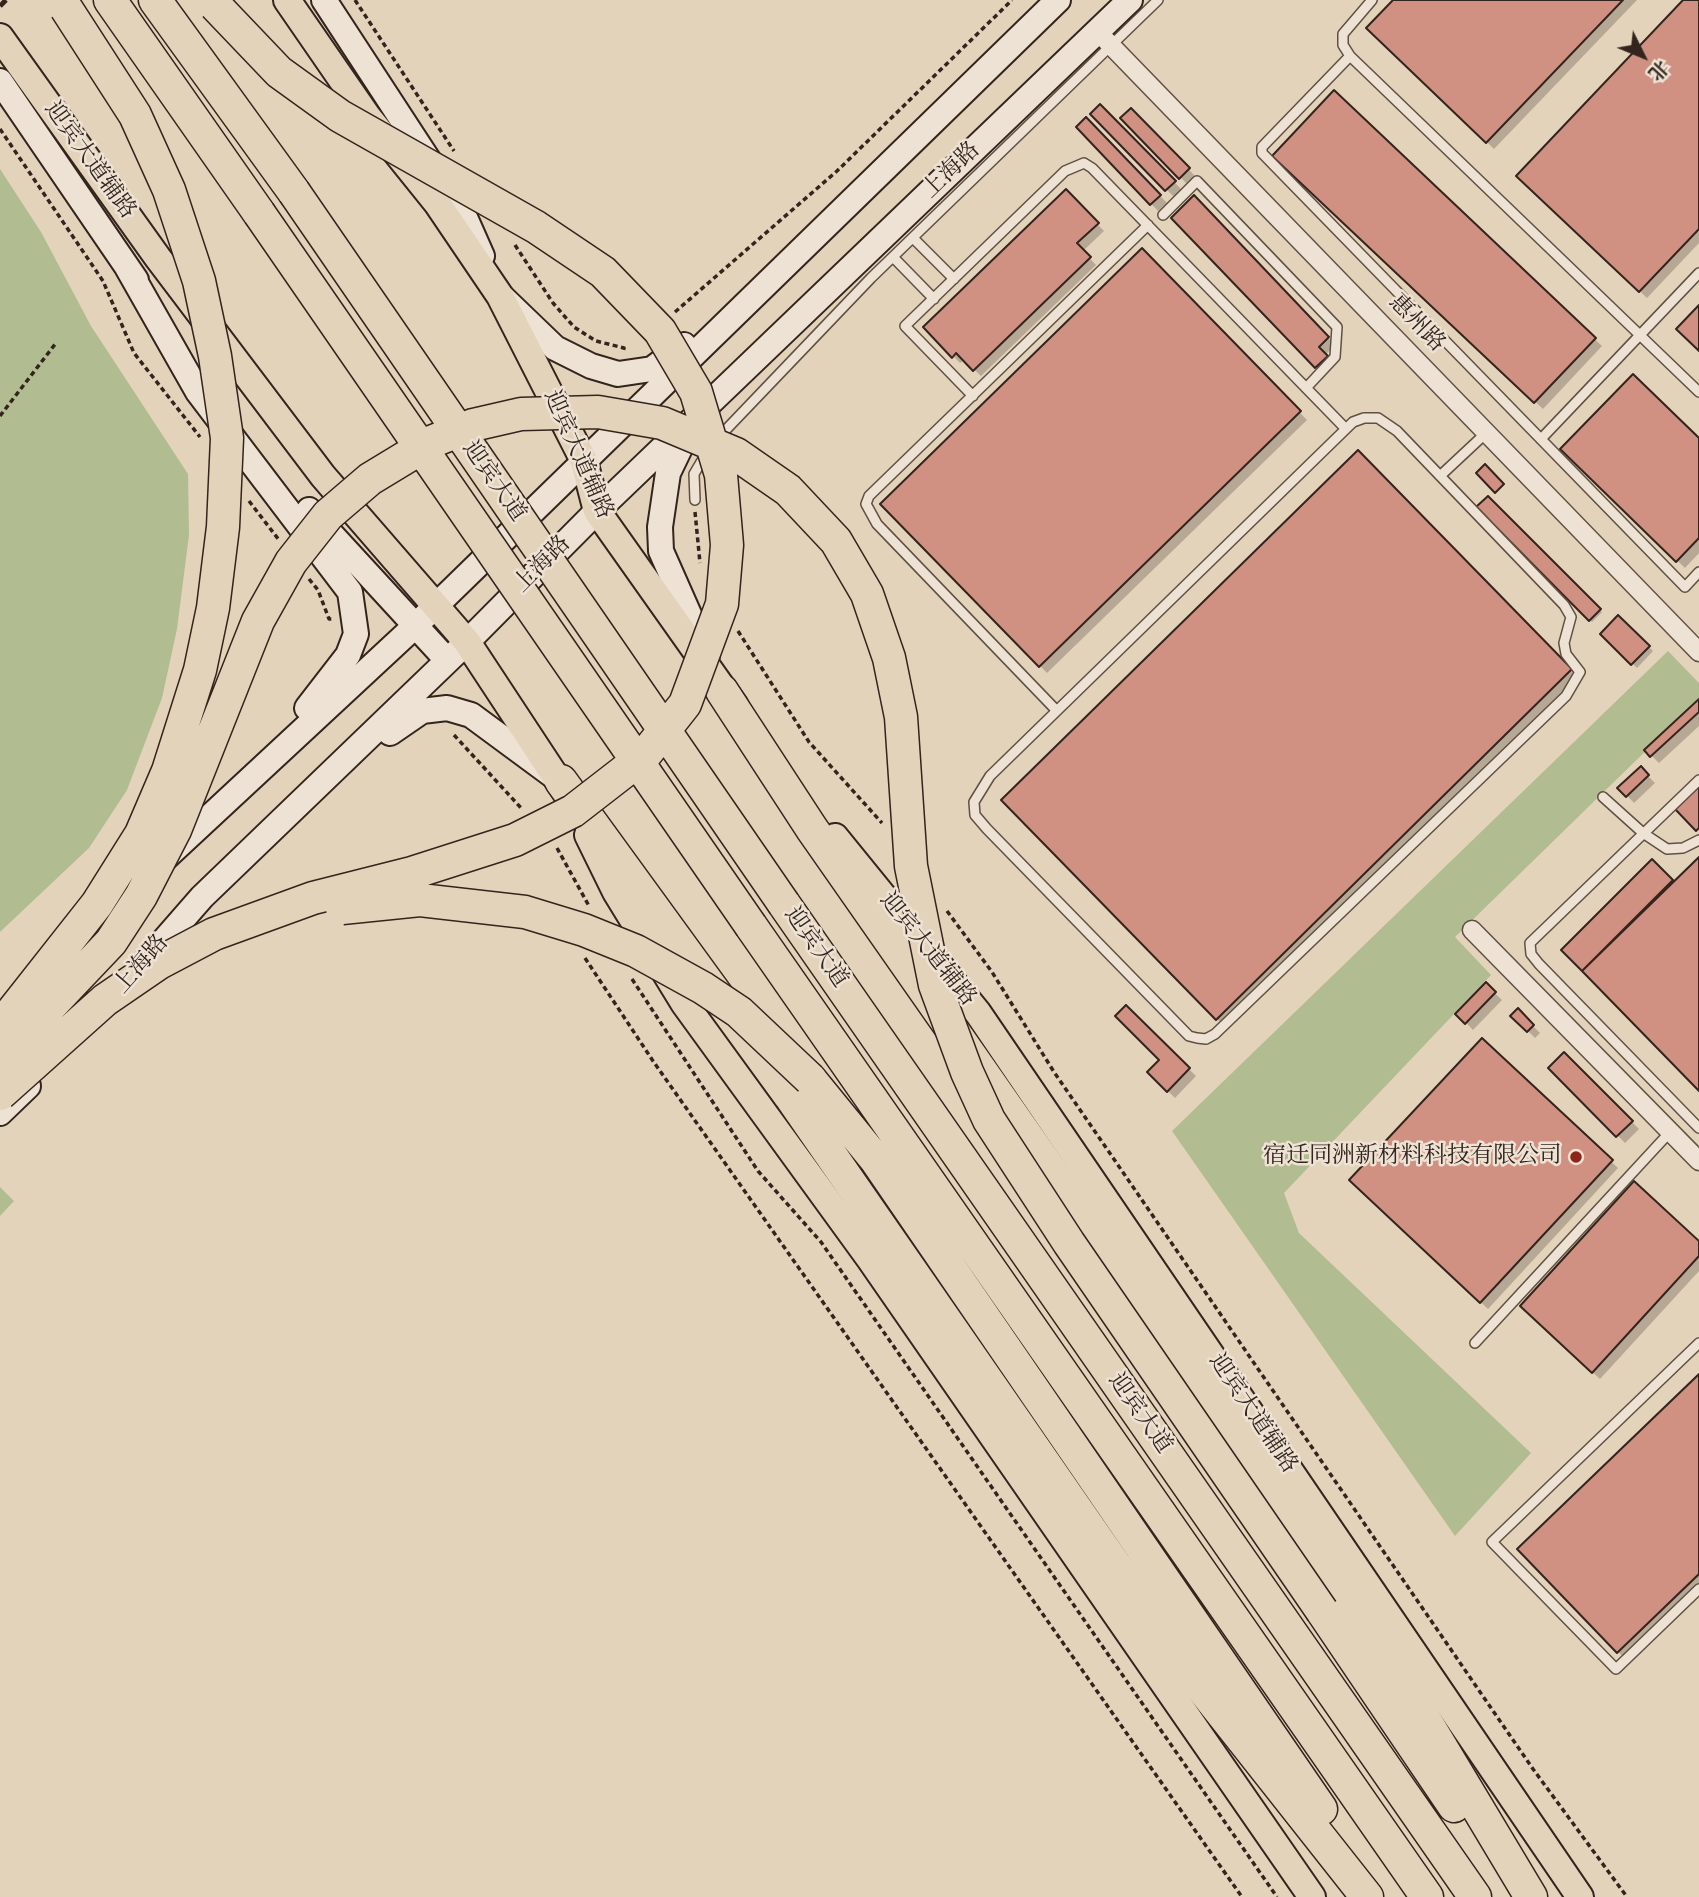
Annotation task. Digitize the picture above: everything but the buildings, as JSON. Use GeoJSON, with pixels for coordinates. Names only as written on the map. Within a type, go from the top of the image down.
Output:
{"type":"FeatureCollection","features":[{"type":"Feature","properties":{"kind":"highway","name":"迎宾大道"},"geometry":{"type":"LineString","coordinates":[[110,0],[1427,1897]]}},
{"type":"Feature","properties":{"kind":"highway","name":"迎宾大道"},"geometry":{"type":"LineString","coordinates":[[155,0],[294,192],[784,904],[1475,1897]]}},
{"type":"Feature","properties":{"kind":"highway"},"geometry":{"type":"LineString","coordinates":[[0,1096],[105,1000],[159,963],[214,934],[313,898],[412,873],[515,841],[573,811],[645,756],[685,704],[722,604],[727,545],[721,475],[696,392],[660,331],[603,272],[559,242],[340,116],[279,72],[214,3]]}},
{"type":"Feature","properties":{"kind":"highway"},"geometry":{"type":"LineString","coordinates":[[0,1027],[97,904],[141,834],[168,771],[200,670],[213,608],[223,527],[227,438],[215,356],[199,281],[169,190],[135,115],[63,4]]}},
{"type":"Feature","properties":{"kind":"highway"},"geometry":{"type":"LineString","coordinates":[[0,1059],[111,942],[141,897],[175,830],[258,621],[291,562],[328,515],[370,479],[431,442],[473,425],[521,414],[598,412],[662,424],[736,454],[788,490],[836,541],[867,594],[889,658],[901,717],[911,866],[935,985],[967,1072],[989,1120],[1069,1243],[1515,1897]]}},
{"type":"Feature","properties":{"kind":"highway"},"geometry":{"type":"LineString","coordinates":[[722,691],[812,829],[1244,1447],[1398,1675],[1531,1897]]}},
{"type":"Feature","properties":{"kind":"highway"},"geometry":{"type":"LineString","coordinates":[[561,781],[790,1096],[1187,1669],[1367,1897]]}},
{"type":"Feature","properties":{"kind":"highway"},"geometry":{"type":"LineString","coordinates":[[0,1096],[77,1030],[117,1002],[215,951],[266,929],[327,911],[420,900],[525,912],[636,951],[739,1012],[810,1079],[876,1160],[1382,1897]]}},
{"type":"Feature","properties":{"kind":"main road","name":"迎宾大道辅路"},"geometry":{"type":"LineString","coordinates":[[287,0],[367,116],[437,203],[500,296],[584,461],[597,511],[722,691],[858,867],[978,1013],[1580,1897]]}},
{"type":"Feature","properties":{"kind":"main road","name":"迎宾大道辅路"},"geometry":{"type":"LineString","coordinates":[[0,37],[158,258],[323,476],[467,642],[561,781],[616,892],[684,1003],[878,1270],[1312,1897]]}},
{"type":"Feature","properties":{"kind":"street"},"geometry":{"type":"LineString","coordinates":[[324,0],[463,213],[500,296],[555,348],[591,366],[618,374],[652,369],[738,301],[844,208]]}},
{"type":"Feature","properties":{"kind":"street","name":"上海路"},"geometry":{"type":"LineString","coordinates":[[0,1011],[435,607],[1058,0]]}},
{"type":"Feature","properties":{"kind":"street","name":"上海路"},"geometry":{"type":"LineString","coordinates":[[0,1113],[77,1039],[202,897],[467,642],[597,511],[885,250],[1104,38],[1130,0]]}},
{"type":"Feature","properties":{"kind":"street","name":"惠州路"},"geometry":{"type":"LineString","coordinates":[[1104,38],[1699,652]]}},
{"type":"Feature","properties":{"kind":"street"},"geometry":{"type":"LineString","coordinates":[[0,81],[218,398],[294,494],[447,660]]}},
{"type":"Feature","properties":{"kind":"street"},"geometry":{"type":"LineString","coordinates":[[722,691],[661,551],[660,527],[668,473],[681,446],[743,382],[885,250]]}},
{"type":"Feature","properties":{"kind":"street"},"geometry":{"type":"LineString","coordinates":[[127,267],[198,392],[339,573],[350,592],[356,634],[348,655],[323,691],[136,885]]}},
{"type":"Feature","properties":{"kind":"street"},"geometry":{"type":"LineString","coordinates":[[202,897],[400,724],[422,711],[442,708],[471,715],[502,741],[561,781]]}},
{"type":"Feature","properties":{"kind":"street"},"geometry":{"type":"LineString","coordinates":[[1472,930],[1699,1161]]}},
{"type":"Feature","properties":{"kind":"lane"},"geometry":{"type":"LineString","coordinates":[[695,500],[694,474],[720,435],[885,250],[913,238],[1104,38],[1158,0]]}},
{"type":"Feature","properties":{"kind":"lane"},"geometry":{"type":"LineString","coordinates":[[1372,0],[1343,34],[1343,45],[1350,55],[1699,392]]}},
{"type":"Feature","properties":{"kind":"lane"},"geometry":{"type":"LineString","coordinates":[[1350,55],[1262,147],[1262,153],[1685,587],[1699,572]]}},
{"type":"Feature","properties":{"kind":"lane"},"geometry":{"type":"LineString","coordinates":[[973,396],[905,326],[1074,165],[1084,163],[1093,168],[1346,429]]}},
{"type":"Feature","properties":{"kind":"lane"},"geometry":{"type":"LineString","coordinates":[[1163,215],[1197,181],[1337,327],[1335,358],[1306,388]]}},
{"type":"Feature","properties":{"kind":"lane"},"geometry":{"type":"LineString","coordinates":[[1056,710],[877,524],[866,504],[869,496],[1148,225]]}},
{"type":"Feature","properties":{"kind":"lane"},"geometry":{"type":"LineString","coordinates":[[913,238],[954,279]]}},
{"type":"Feature","properties":{"kind":"lane"},"geometry":{"type":"LineString","coordinates":[[885,250],[934,299]]}},
{"type":"Feature","properties":{"kind":"lane"},"geometry":{"type":"LineString","coordinates":[[1541,439],[1699,273]]}},
{"type":"Feature","properties":{"kind":"lane"},"geometry":{"type":"LineString","coordinates":[[1378,418],[1397,431],[1440,476],[1564,605],[1571,617],[1564,643],[1566,654],[1580,672],[1575,684],[1235,1014],[1206,1039],[1189,1036],[975,815],[974,802],[985,782],[1056,710],[1353,422],[1378,418]]}},
{"type":"Feature","properties":{"kind":"lane"},"geometry":{"type":"LineString","coordinates":[[1440,476],[1486,433]]}},
{"type":"Feature","properties":{"kind":"lane"},"geometry":{"type":"LineString","coordinates":[[1699,780],[1530,943],[1531,954],[1699,1128]]}},
{"type":"Feature","properties":{"kind":"lane"},"geometry":{"type":"LineString","coordinates":[[1603,797],[1643,834],[1667,849],[1683,848],[1699,840]]}},
{"type":"Feature","properties":{"kind":"lane"},"geometry":{"type":"LineString","coordinates":[[1475,1343],[1671,1132]]}},
{"type":"Feature","properties":{"kind":"lane"},"geometry":{"type":"LineString","coordinates":[[1699,1343],[1492,1542],[1616,1669],[1699,1589]]}},
{"type":"Feature","properties":{"kind":"path"},"geometry":{"type":"LineString","coordinates":[[355,0],[461,162]]}},
{"type":"Feature","properties":{"kind":"path"},"geometry":{"type":"LineString","coordinates":[[668,318],[837,171],[1012,0]]}},
{"type":"Feature","properties":{"kind":"path"},"geometry":{"type":"LineString","coordinates":[[0,129],[103,281],[134,353],[201,439]]}},
{"type":"Feature","properties":{"kind":"path"},"geometry":{"type":"LineString","coordinates":[[514,244],[553,303],[574,327],[596,341],[624,348],[630,345]]}},
{"type":"Feature","properties":{"kind":"path"},"geometry":{"type":"LineString","coordinates":[[0,416],[56,342]]}},
{"type":"Feature","properties":{"kind":"path"},"geometry":{"type":"LineString","coordinates":[[618,374],[624,348]]}},
{"type":"Feature","properties":{"kind":"path"},"geometry":{"type":"LineString","coordinates":[[243,493],[285,547]]}},
{"type":"Feature","properties":{"kind":"path"},"geometry":{"type":"LineString","coordinates":[[695,500],[697,558],[703,569]]}},
{"type":"Feature","properties":{"kind":"path"},"geometry":{"type":"LineString","coordinates":[[302,569],[318,590],[329,619],[355,619]]}},
{"type":"Feature","properties":{"kind":"path"},"geometry":{"type":"LineString","coordinates":[[734,624],[810,742],[887,830]]}},
{"type":"Feature","properties":{"kind":"path"},"geometry":{"type":"LineString","coordinates":[[442,708],[439,728],[455,735],[529,817]]}},
{"type":"Feature","properties":{"kind":"path"},"geometry":{"type":"LineString","coordinates":[[556,847],[590,907]]}},
{"type":"Feature","properties":{"kind":"path"},"geometry":{"type":"LineString","coordinates":[[943,906],[992,972],[1054,1072],[1533,1769],[1627,1897]]}},
{"type":"Feature","properties":{"kind":"path"},"geometry":{"type":"LineString","coordinates":[[583,954],[653,1061],[1242,1897]]}},
{"type":"Feature","properties":{"kind":"path"},"geometry":{"type":"LineString","coordinates":[[631,978],[758,1171],[821,1242],[1277,1897]]}},
{"type":"Feature","properties":{"kind":"green space"},"geometry":{"type":"Polygon","coordinates":[[[0,169],[41,232],[91,326],[188,474],[189,535],[177,629],[162,698],[127,790],[89,848],[0,932],[0,169]]]}},
{"type":"Feature","properties":{"kind":"green space"},"geometry":{"type":"Polygon","coordinates":[[[1668,651],[1699,683],[1699,699],[1455,937],[1491,975],[1284,1193],[1299,1233],[1531,1453],[1455,1536],[1172,1131],[1668,651]]]}},
{"type":"Feature","properties":{"kind":"green space"},"geometry":{"type":"Polygon","coordinates":[[[0,1187],[14,1201],[0,1216],[0,1187]]]}},
{"type":"Feature","properties":{"kind":"railway"},"geometry":{"type":"LineString","coordinates":[[0,6],[6,0]]}},
{"type":"Feature","properties":{"kind":"place","name":"宿迁同洲新材料科技有限公司"},"geometry":{"type":"Point","coordinates":[1576,1157]}}]}
